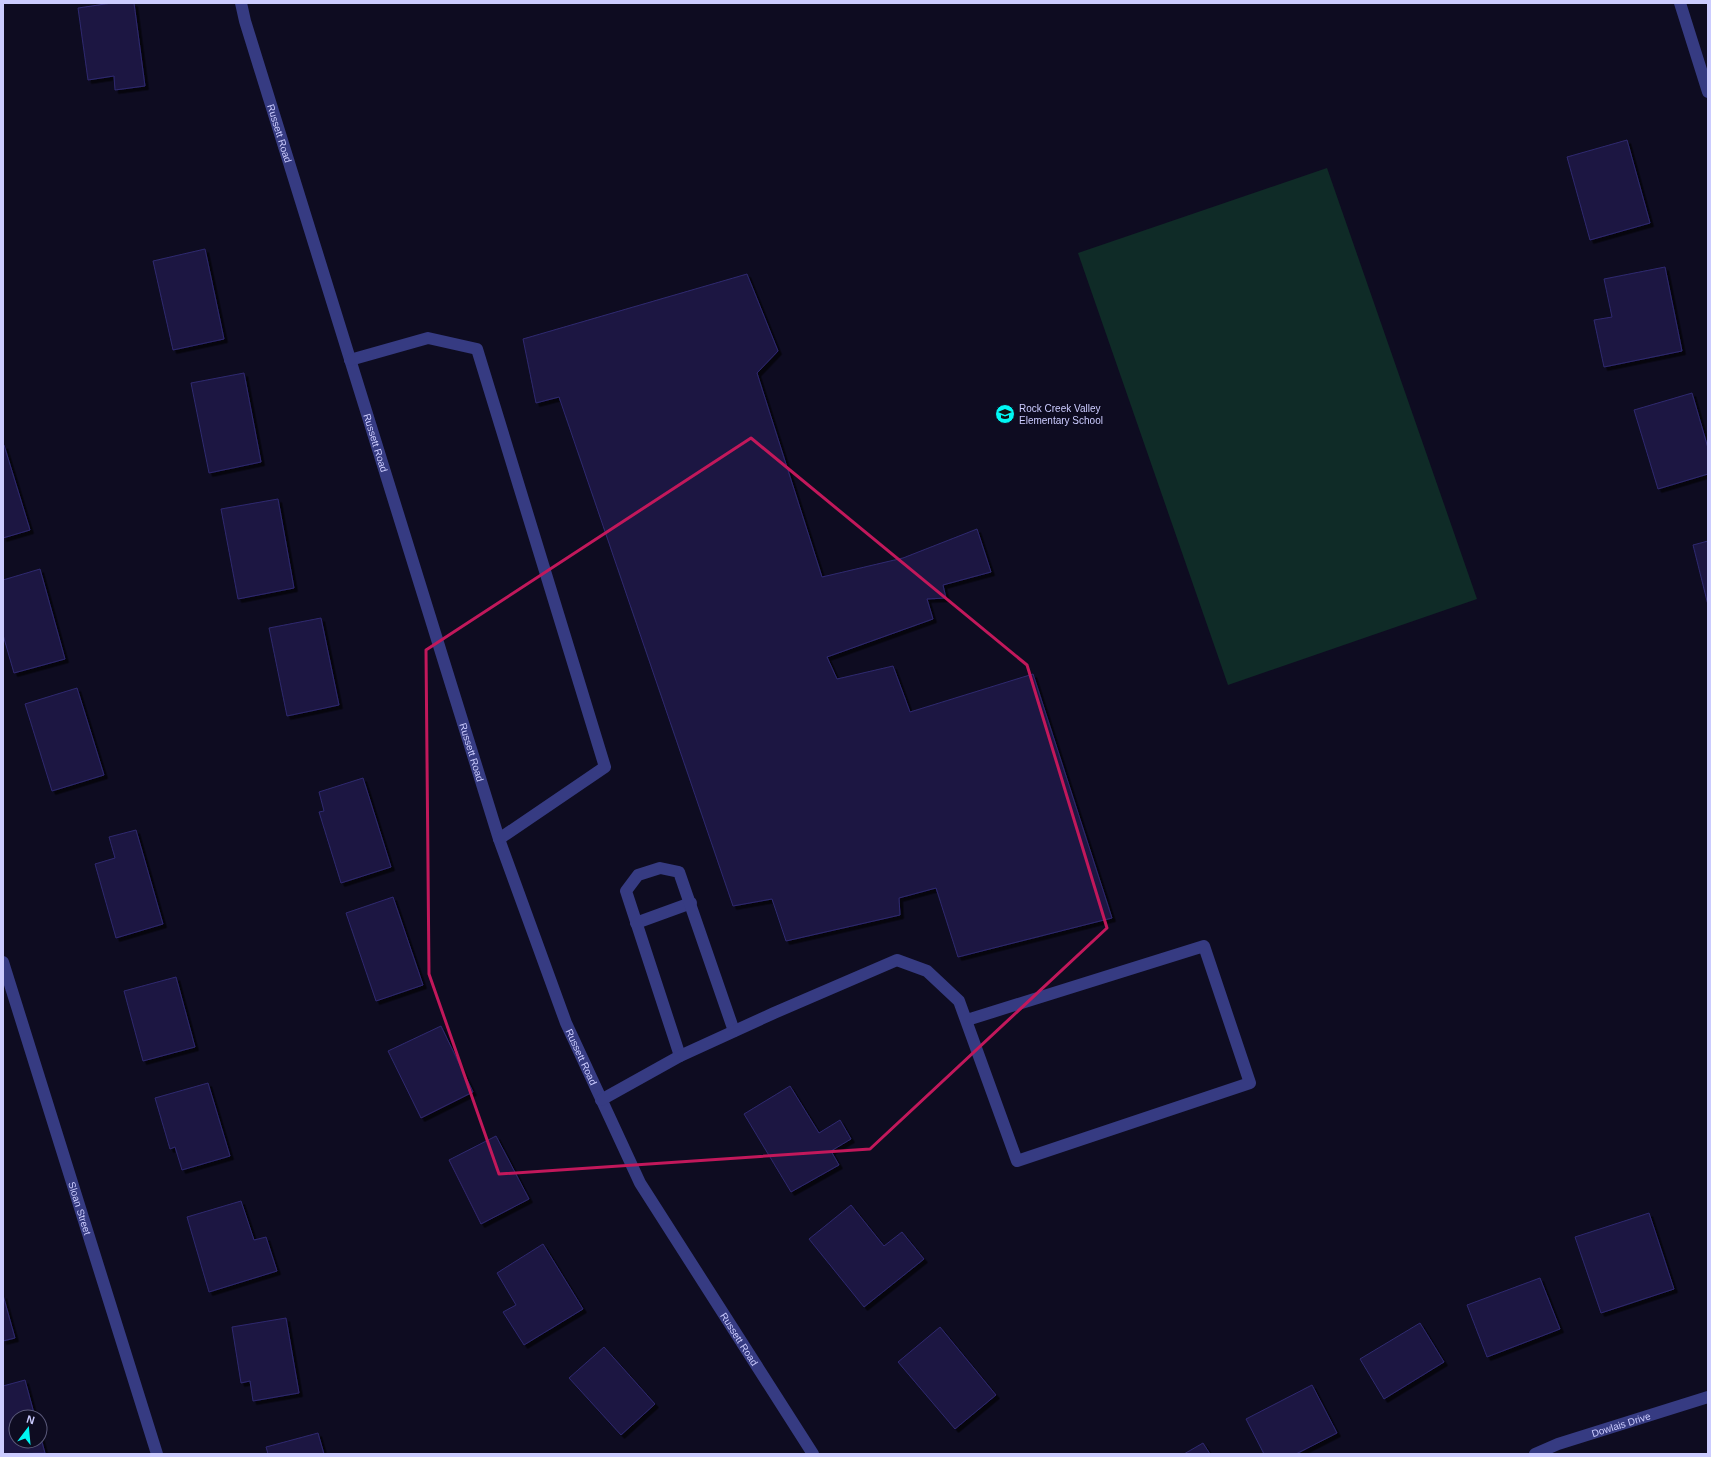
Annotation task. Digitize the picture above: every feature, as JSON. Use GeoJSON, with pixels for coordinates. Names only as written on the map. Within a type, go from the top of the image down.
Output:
{"type":"FeatureCollection","features":[{"type":"Feature","properties":{"kind":"street","name":"Russett Road"},"geometry":{"type":"LineString","coordinates":[[241,3],[245,21],[499,839],[566,1023],[640,1183],[812,1454]]}},
{"type":"Feature","properties":{"kind":"street"},"geometry":{"type":"LineString","coordinates":[[1680,3],[1708,92]]}},
{"type":"Feature","properties":{"kind":"street"},"geometry":{"type":"LineString","coordinates":[[350,360],[428,338],[477,349],[605,767],[499,839]]}},
{"type":"Feature","properties":{"kind":"street"},"geometry":{"type":"LineString","coordinates":[[680,1056],[626,891],[638,875],[660,868],[680,872],[734,1031]]}},
{"type":"Feature","properties":{"kind":"street"},"geometry":{"type":"LineString","coordinates":[[636,923],[690,903]]}},
{"type":"Feature","properties":{"kind":"street"},"geometry":{"type":"LineString","coordinates":[[601,1100],[680,1056],[897,960],[927,971],[960,1001],[1017,1162],[1250,1083],[1204,946],[967,1020]]}},
{"type":"Feature","properties":{"kind":"street","name":"Sloan Street"},"geometry":{"type":"LineString","coordinates":[[3,962],[157,1454]]}},
{"type":"Feature","properties":{"kind":"street","name":"Dowlais Drive"},"geometry":{"type":"LineString","coordinates":[[1535,1454],[1560,1449],[1708,1397]]}},
{"type":"Feature","properties":{"kind":"highlighted area"},"geometry":{"type":"Polygon","coordinates":[[[751,438],[1027,665],[1107,928],[870,1149],[499,1174],[429,974],[426,650],[751,438]]]}},
{"type":"Feature","properties":{"kind":"green space"},"geometry":{"type":"Polygon","coordinates":[[[1327,168],[1477,599],[1228,685],[1078,253],[1327,168]]]}},
{"type":"Feature","properties":{"kind":"building"},"geometry":{"type":"Polygon","coordinates":[[[112,3],[134,3],[145,86],[115,90],[114,76],[88,80],[78,8],[112,3]]]}},
{"type":"Feature","properties":{"kind":"building"},"geometry":{"type":"Polygon","coordinates":[[[1627,140],[1650,223],[1590,240],[1567,157],[1627,140]]]}},
{"type":"Feature","properties":{"kind":"building"},"geometry":{"type":"Polygon","coordinates":[[[205,249],[224,339],[173,350],[153,261],[205,249]]]}},
{"type":"Feature","properties":{"kind":"building"},"geometry":{"type":"Polygon","coordinates":[[[1665,267],[1682,351],[1604,367],[1594,320],[1612,317],[1604,279],[1665,267]]]}},
{"type":"Feature","properties":{"kind":"building"},"geometry":{"type":"Polygon","coordinates":[[[747,274],[778,351],[757,373],[822,577],[903,558],[977,529],[991,572],[943,585],[946,598],[927,599],[933,619],[827,657],[837,679],[893,666],[910,712],[1033,674],[1112,918],[958,957],[936,888],[899,898],[900,915],[786,941],[772,899],[733,906],[559,397],[536,403],[523,339],[747,274]]]}},
{"type":"Feature","properties":{"kind":"building"},"geometry":{"type":"Polygon","coordinates":[[[244,373],[261,462],[209,473],[191,383],[244,373]]]}},
{"type":"Feature","properties":{"kind":"building"},"geometry":{"type":"Polygon","coordinates":[[[1692,393],[1708,448],[1708,474],[1658,489],[1634,410],[1692,393]]]}},
{"type":"Feature","properties":{"kind":"building"},"geometry":{"type":"Polygon","coordinates":[[[4,445],[30,530],[3,538],[3,446],[4,445]]]}},
{"type":"Feature","properties":{"kind":"building"},"geometry":{"type":"Polygon","coordinates":[[[278,499],[294,588],[238,599],[221,509],[278,499]]]}},
{"type":"Feature","properties":{"kind":"building"},"geometry":{"type":"Polygon","coordinates":[[[1708,541],[1708,605],[1693,545],[1708,541]]]}},
{"type":"Feature","properties":{"kind":"building"},"geometry":{"type":"Polygon","coordinates":[[[40,569],[65,659],[14,673],[3,635],[3,580],[40,569]]]}},
{"type":"Feature","properties":{"kind":"building"},"geometry":{"type":"Polygon","coordinates":[[[321,618],[339,705],[287,716],[269,628],[321,618]]]}},
{"type":"Feature","properties":{"kind":"building"},"geometry":{"type":"Polygon","coordinates":[[[77,688],[104,775],[52,791],[25,704],[77,688]]]}},
{"type":"Feature","properties":{"kind":"building"},"geometry":{"type":"Polygon","coordinates":[[[363,778],[391,867],[341,883],[319,812],[324,811],[319,792],[363,778]]]}},
{"type":"Feature","properties":{"kind":"building"},"geometry":{"type":"Polygon","coordinates":[[[136,830],[163,924],[116,938],[95,864],[115,858],[109,837],[136,830]]]}},
{"type":"Feature","properties":{"kind":"building"},"geometry":{"type":"Polygon","coordinates":[[[393,897],[423,985],[376,1001],[346,913],[393,897]]]}},
{"type":"Feature","properties":{"kind":"building"},"geometry":{"type":"Polygon","coordinates":[[[176,977],[195,1047],[143,1061],[124,991],[176,977]]]}},
{"type":"Feature","properties":{"kind":"building"},"geometry":{"type":"Polygon","coordinates":[[[441,1026],[473,1092],[421,1118],[388,1051],[441,1026]]]}},
{"type":"Feature","properties":{"kind":"building"},"geometry":{"type":"Polygon","coordinates":[[[208,1083],[230,1156],[182,1170],[175,1147],[170,1149],[155,1098],[208,1083]]]}},
{"type":"Feature","properties":{"kind":"building"},"geometry":{"type":"Polygon","coordinates":[[[790,1086],[819,1133],[840,1120],[851,1139],[831,1151],[839,1165],[791,1192],[744,1114],[790,1086]]]}},
{"type":"Feature","properties":{"kind":"building"},"geometry":{"type":"Polygon","coordinates":[[[496,1136],[529,1199],[481,1224],[449,1160],[496,1136]]]}},
{"type":"Feature","properties":{"kind":"building"},"geometry":{"type":"Polygon","coordinates":[[[241,1201],[254,1240],[266,1237],[277,1271],[209,1292],[187,1217],[241,1201]]]}},
{"type":"Feature","properties":{"kind":"building"},"geometry":{"type":"Polygon","coordinates":[[[851,1205],[884,1246],[902,1232],[924,1259],[864,1307],[809,1239],[851,1205]]]}},
{"type":"Feature","properties":{"kind":"building"},"geometry":{"type":"Polygon","coordinates":[[[1649,1213],[1674,1289],[1601,1313],[1575,1237],[1649,1213]]]}},
{"type":"Feature","properties":{"kind":"building"},"geometry":{"type":"Polygon","coordinates":[[[543,1244],[583,1309],[524,1345],[503,1312],[516,1305],[497,1273],[543,1244]]]}},
{"type":"Feature","properties":{"kind":"building"},"geometry":{"type":"Polygon","coordinates":[[[1540,1278],[1560,1329],[1487,1357],[1467,1305],[1540,1278]]]}},
{"type":"Feature","properties":{"kind":"building"},"geometry":{"type":"Polygon","coordinates":[[[3,1295],[15,1338],[3,1341],[3,1295]]]}},
{"type":"Feature","properties":{"kind":"building"},"geometry":{"type":"Polygon","coordinates":[[[286,1318],[299,1393],[253,1401],[250,1381],[241,1383],[232,1327],[286,1318]]]}},
{"type":"Feature","properties":{"kind":"building"},"geometry":{"type":"Polygon","coordinates":[[[1420,1323],[1444,1362],[1384,1399],[1360,1359],[1420,1323]]]}},
{"type":"Feature","properties":{"kind":"building"},"geometry":{"type":"Polygon","coordinates":[[[940,1327],[996,1395],[955,1429],[898,1362],[940,1327]]]}},
{"type":"Feature","properties":{"kind":"building"},"geometry":{"type":"Polygon","coordinates":[[[604,1347],[655,1404],[621,1435],[569,1378],[604,1347]]]}},
{"type":"Feature","properties":{"kind":"building"},"geometry":{"type":"Polygon","coordinates":[[[25,1380],[33,1409],[8,1409],[8,1449],[44,1449],[45,1453],[3,1454],[3,1386],[25,1380]]]}},
{"type":"Feature","properties":{"kind":"building"},"geometry":{"type":"Polygon","coordinates":[[[1312,1385],[1337,1433],[1296,1454],[1264,1454],[1246,1419],[1312,1385]]]}},
{"type":"Feature","properties":{"kind":"building"},"geometry":{"type":"Polygon","coordinates":[[[318,1433],[324,1454],[268,1454],[266,1447],[318,1433]]]}},
{"type":"Feature","properties":{"kind":"building"},"geometry":{"type":"Polygon","coordinates":[[[1203,1443],[1210,1454],[1184,1454],[1203,1443]]]}},
{"type":"Feature","properties":{"kind":"place","name":"Rock Creek Valley Elementary School"},"geometry":{"type":"Point","coordinates":[1005,414]}}]}
